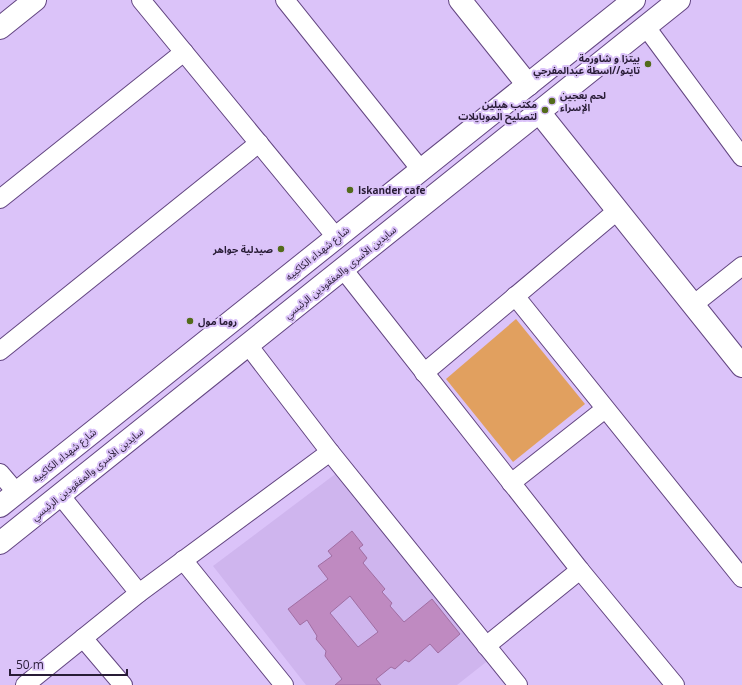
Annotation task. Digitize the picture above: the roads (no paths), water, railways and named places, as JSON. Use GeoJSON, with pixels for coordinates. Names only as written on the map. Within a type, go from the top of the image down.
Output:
{"type":"FeatureCollection","features":[{"type":"Feature","properties":{"kind":"main road"},"geometry":{"type":"LineString","coordinates":[[460,0],[528,85]]}},
{"type":"Feature","properties":{"kind":"main road","name":"شارع شهداء الكاكييه"},"geometry":{"type":"LineString","coordinates":[[8,499],[634,0]]}},
{"type":"Feature","properties":{"kind":"main road","name":"سايدين الأسرى والمفقودين الرئيسي"},"geometry":{"type":"LineString","coordinates":[[0,543],[679,0]]}},
{"type":"Feature","properties":{"kind":"main road"},"geometry":{"type":"LineString","coordinates":[[0,28],[30,2]]}},
{"type":"Feature","properties":{"kind":"main road"},"geometry":{"type":"LineString","coordinates":[[539,112],[742,366]]}},
{"type":"Feature","properties":{"kind":"main road"},"geometry":{"type":"LineString","coordinates":[[374,207],[393,229]]}},
{"type":"Feature","properties":{"kind":"street"},"geometry":{"type":"LineString","coordinates":[[141,0],[336,237]]}},
{"type":"Feature","properties":{"kind":"street"},"geometry":{"type":"LineString","coordinates":[[285,0],[420,170]]}},
{"type":"Feature","properties":{"kind":"street"},"geometry":{"type":"LineString","coordinates":[[646,27],[742,157]]}},
{"type":"Feature","properties":{"kind":"street"},"geometry":{"type":"LineString","coordinates":[[0,198],[184,52]]}},
{"type":"Feature","properties":{"kind":"street"},"geometry":{"type":"LineString","coordinates":[[0,351],[259,143]]}},
{"type":"Feature","properties":{"kind":"street"},"geometry":{"type":"LineString","coordinates":[[424,373],[618,210]]}},
{"type":"Feature","properties":{"kind":"street"},"geometry":{"type":"LineString","coordinates":[[693,305],[742,266]]}},
{"type":"Feature","properties":{"kind":"street"},"geometry":{"type":"LineString","coordinates":[[343,269],[580,570],[675,685]]}},
{"type":"Feature","properties":{"kind":"street"},"geometry":{"type":"LineString","coordinates":[[515,296],[742,578]]}},
{"type":"Feature","properties":{"kind":"street"},"geometry":{"type":"LineString","coordinates":[[248,345],[330,452],[518,685]]}},
{"type":"Feature","properties":{"kind":"street"},"geometry":{"type":"LineString","coordinates":[[511,483],[606,409]]}},
{"type":"Feature","properties":{"kind":"street"},"geometry":{"type":"LineString","coordinates":[[25,685],[139,593],[330,452]]}},
{"type":"Feature","properties":{"kind":"street"},"geometry":{"type":"LineString","coordinates":[[0,473],[8,499]]}},
{"type":"Feature","properties":{"kind":"street"},"geometry":{"type":"LineString","coordinates":[[60,495],[139,593]]}},
{"type":"Feature","properties":{"kind":"street"},"geometry":{"type":"LineString","coordinates":[[183,560],[284,685]]}},
{"type":"Feature","properties":{"kind":"street"},"geometry":{"type":"LineString","coordinates":[[486,646],[580,570]]}},
{"type":"Feature","properties":{"kind":"street"},"geometry":{"type":"LineString","coordinates":[[83,638],[123,685]]}},
{"type":"Feature","properties":{"kind":"place","name":"بيتزا و شاورمة تايتو//اسطة عبدالمفرجي"},"geometry":{"type":"Point","coordinates":[648,64]}},
{"type":"Feature","properties":{"kind":"place","name":"لحم بعجين الإسراء"},"geometry":{"type":"Point","coordinates":[552,101]}},
{"type":"Feature","properties":{"kind":"place","name":"مكتب هيلين لتصليح الموبايلات"},"geometry":{"type":"Point","coordinates":[545,110]}},
{"type":"Feature","properties":{"kind":"place","name":"Iskander cafe"},"geometry":{"type":"Point","coordinates":[350,190]}},
{"type":"Feature","properties":{"kind":"place","name":"صيدلية جواهر"},"geometry":{"type":"Point","coordinates":[281,249]}},
{"type":"Feature","properties":{"kind":"place","name":"روما مول"},"geometry":{"type":"Point","coordinates":[190,321]}}]}
